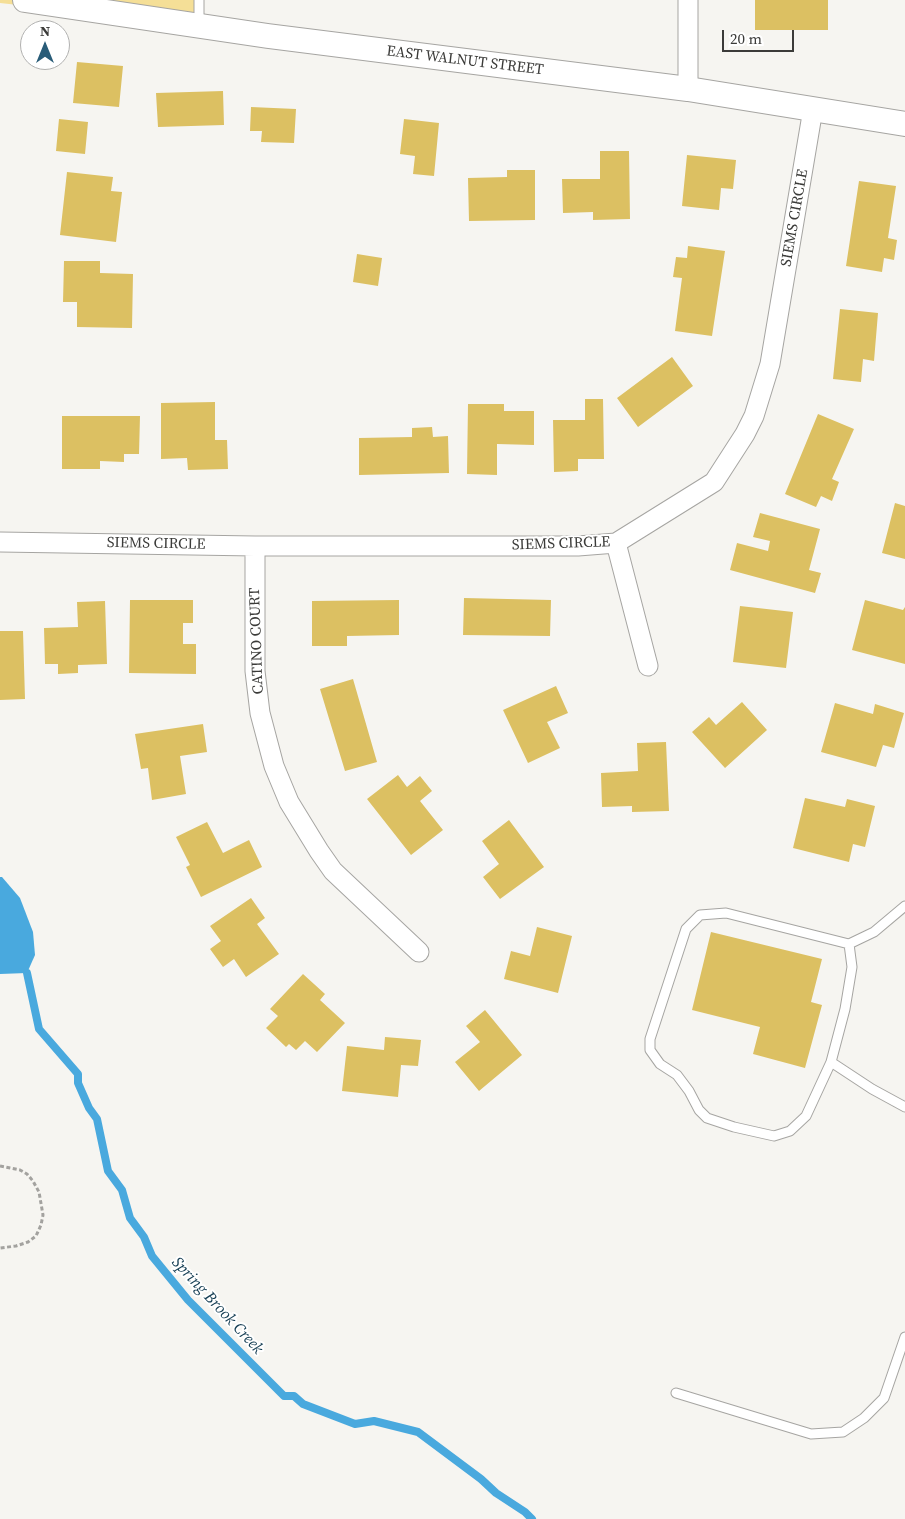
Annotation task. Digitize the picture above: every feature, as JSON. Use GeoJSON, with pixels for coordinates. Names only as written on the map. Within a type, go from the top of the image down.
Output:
{"type":"FeatureCollection","features":[{"type":"Feature","properties":{"kind":"street","name":"EAST WALNUT STREET"},"geometry":{"type":"LineString","coordinates":[[25,0],[268,36],[688,89],[905,124]]}},
{"type":"Feature","properties":{"kind":"street"},"geometry":{"type":"LineString","coordinates":[[688,0],[688,89]]}},
{"type":"Feature","properties":{"kind":"street","name":"SIEMS CIRCLE"},"geometry":{"type":"LineString","coordinates":[[0,542],[255,546],[578,546],[616,543],[714,482],[745,434],[754,416],[770,364],[814,108]]}},
{"type":"Feature","properties":{"kind":"street"},"geometry":{"type":"LineString","coordinates":[[616,543],[648,666]]}},
{"type":"Feature","properties":{"kind":"street","name":"CATINO COURT"},"geometry":{"type":"LineString","coordinates":[[255,546],[255,671],[260,712],[274,766],[289,802],[333,871],[419,952]]}},
{"type":"Feature","properties":{"kind":"lane"},"geometry":{"type":"LineString","coordinates":[[199,0],[199,25]]}},
{"type":"Feature","properties":{"kind":"lane"},"geometry":{"type":"LineString","coordinates":[[849,944],[852,967],[846,1009],[831,1062],[806,1116],[790,1131],[774,1136],[734,1127],[707,1118],[699,1110],[689,1091],[677,1075],[660,1064],[650,1050],[650,1039],[686,929],[700,914],[726,913],[849,944],[874,932],[905,906]]}},
{"type":"Feature","properties":{"kind":"lane"},"geometry":{"type":"LineString","coordinates":[[831,1062],[872,1089],[905,1107]]}},
{"type":"Feature","properties":{"kind":"lane"},"geometry":{"type":"LineString","coordinates":[[676,1393],[811,1434],[843,1432],[864,1418],[884,1398],[905,1337]]}},
{"type":"Feature","properties":{"kind":"path"},"geometry":{"type":"LineString","coordinates":[[0,1166],[20,1170],[26,1174],[39,1192],[43,1215],[36,1236],[28,1242],[16,1246],[0,1248]]}},
{"type":"Feature","properties":{"kind":"shaded area"},"geometry":{"type":"Polygon","coordinates":[[[0,0],[200,0],[199,25],[0,3],[0,0]]]}},
{"type":"Feature","properties":{"kind":"water"},"geometry":{"type":"Polygon","coordinates":[[[0,877],[20,898],[33,932],[35,955],[27,973],[0,974],[0,877]]]}},
{"type":"Feature","properties":{"kind":"building"},"geometry":{"type":"Polygon","coordinates":[[[755,0],[828,0],[828,30],[755,30],[755,0]]]}},
{"type":"Feature","properties":{"kind":"building"},"geometry":{"type":"Polygon","coordinates":[[[77,62],[123,66],[119,107],[73,103],[77,62]]]}},
{"type":"Feature","properties":{"kind":"building"},"geometry":{"type":"Polygon","coordinates":[[[223,91],[224,125],[158,127],[156,93],[223,91]]]}},
{"type":"Feature","properties":{"kind":"building"},"geometry":{"type":"Polygon","coordinates":[[[251,107],[296,109],[294,143],[261,142],[262,131],[250,131],[251,107]]]}},
{"type":"Feature","properties":{"kind":"building"},"geometry":{"type":"Polygon","coordinates":[[[59,119],[88,122],[85,154],[56,151],[59,119]]]}},
{"type":"Feature","properties":{"kind":"building"},"geometry":{"type":"Polygon","coordinates":[[[404,119],[439,123],[434,176],[413,174],[415,156],[400,154],[404,119]]]}},
{"type":"Feature","properties":{"kind":"building"},"geometry":{"type":"Polygon","coordinates":[[[600,151],[629,151],[630,219],[593,220],[593,212],[563,213],[562,179],[600,179],[600,151]]]}},
{"type":"Feature","properties":{"kind":"building"},"geometry":{"type":"Polygon","coordinates":[[[687,155],[736,160],[733,189],[721,188],[719,210],[682,206],[687,155]]]}},
{"type":"Feature","properties":{"kind":"building"},"geometry":{"type":"Polygon","coordinates":[[[507,170],[535,170],[535,220],[469,221],[468,178],[507,177],[507,170]]]}},
{"type":"Feature","properties":{"kind":"building"},"geometry":{"type":"Polygon","coordinates":[[[67,172],[113,177],[111,191],[122,192],[116,242],[60,235],[67,172]]]}},
{"type":"Feature","properties":{"kind":"building"},"geometry":{"type":"Polygon","coordinates":[[[859,181],[896,186],[888,238],[897,240],[894,260],[884,258],[882,272],[846,266],[859,181]]]}},
{"type":"Feature","properties":{"kind":"building"},"geometry":{"type":"Polygon","coordinates":[[[688,246],[725,251],[712,336],[675,331],[682,278],[673,277],[676,257],[687,258],[688,246]]]}},
{"type":"Feature","properties":{"kind":"building"},"geometry":{"type":"Polygon","coordinates":[[[357,254],[382,258],[378,286],[353,282],[357,254]]]}},
{"type":"Feature","properties":{"kind":"building"},"geometry":{"type":"Polygon","coordinates":[[[64,261],[100,261],[100,273],[133,274],[132,328],[77,327],[77,302],[63,302],[64,261]]]}},
{"type":"Feature","properties":{"kind":"building"},"geometry":{"type":"Polygon","coordinates":[[[840,309],[878,313],[874,361],[863,359],[861,382],[833,379],[840,309]]]}},
{"type":"Feature","properties":{"kind":"building"},"geometry":{"type":"Polygon","coordinates":[[[672,357],[693,386],[638,427],[617,398],[672,357]]]}},
{"type":"Feature","properties":{"kind":"building"},"geometry":{"type":"Polygon","coordinates":[[[585,399],[603,399],[604,459],[578,459],[578,471],[554,472],[553,420],[585,420],[585,399]]]}},
{"type":"Feature","properties":{"kind":"building"},"geometry":{"type":"Polygon","coordinates":[[[215,402],[215,440],[227,440],[228,469],[188,470],[187,458],[161,459],[161,403],[215,402]]]}},
{"type":"Feature","properties":{"kind":"building"},"geometry":{"type":"Polygon","coordinates":[[[468,404],[504,404],[504,411],[534,411],[534,445],[497,444],[497,475],[467,474],[468,404]]]}},
{"type":"Feature","properties":{"kind":"building"},"geometry":{"type":"Polygon","coordinates":[[[818,414],[854,429],[832,479],[839,482],[832,501],[821,496],[816,507],[785,494],[818,414]]]}},
{"type":"Feature","properties":{"kind":"building"},"geometry":{"type":"Polygon","coordinates":[[[62,416],[140,416],[139,454],[124,454],[124,462],[100,461],[100,469],[62,469],[62,416]]]}},
{"type":"Feature","properties":{"kind":"building"},"geometry":{"type":"Polygon","coordinates":[[[432,427],[433,437],[448,436],[449,473],[359,475],[359,438],[412,437],[412,428],[432,427]]]}},
{"type":"Feature","properties":{"kind":"building"},"geometry":{"type":"Polygon","coordinates":[[[895,503],[905,506],[905,559],[882,553],[895,503]]]}},
{"type":"Feature","properties":{"kind":"building"},"geometry":{"type":"Polygon","coordinates":[[[760,513],[820,529],[809,570],[821,573],[815,593],[730,570],[737,543],[768,551],[770,541],[753,537],[760,513]]]}},
{"type":"Feature","properties":{"kind":"building"},"geometry":{"type":"Polygon","coordinates":[[[464,598],[551,600],[550,636],[463,635],[464,598]]]}},
{"type":"Feature","properties":{"kind":"building"},"geometry":{"type":"Polygon","coordinates":[[[130,600],[193,600],[193,623],[183,623],[183,644],[196,644],[196,674],[129,673],[130,600]]]}},
{"type":"Feature","properties":{"kind":"building"},"geometry":{"type":"Polygon","coordinates":[[[399,600],[399,635],[347,636],[347,646],[312,646],[312,601],[399,600]]]}},
{"type":"Feature","properties":{"kind":"building"},"geometry":{"type":"Polygon","coordinates":[[[865,600],[903,610],[905,607],[905,664],[852,650],[865,600]]]}},
{"type":"Feature","properties":{"kind":"building"},"geometry":{"type":"Polygon","coordinates":[[[105,601],[107,664],[78,665],[78,673],[58,674],[58,664],[45,664],[44,628],[78,627],[77,602],[105,601]]]}},
{"type":"Feature","properties":{"kind":"building"},"geometry":{"type":"Polygon","coordinates":[[[740,606],[793,612],[786,668],[733,662],[740,606]]]}},
{"type":"Feature","properties":{"kind":"building"},"geometry":{"type":"Polygon","coordinates":[[[0,631],[23,631],[25,699],[0,700],[0,631]]]}},
{"type":"Feature","properties":{"kind":"building"},"geometry":{"type":"Polygon","coordinates":[[[353,679],[377,762],[345,771],[320,689],[353,679]]]}},
{"type":"Feature","properties":{"kind":"building"},"geometry":{"type":"Polygon","coordinates":[[[556,686],[568,713],[547,722],[560,748],[528,763],[503,710],[556,686]]]}},
{"type":"Feature","properties":{"kind":"building"},"geometry":{"type":"Polygon","coordinates":[[[742,702],[767,730],[725,768],[692,732],[709,717],[716,725],[742,702]]]}},
{"type":"Feature","properties":{"kind":"building"},"geometry":{"type":"Polygon","coordinates":[[[835,703],[873,714],[875,704],[904,713],[894,748],[883,745],[876,767],[821,752],[835,703]]]}},
{"type":"Feature","properties":{"kind":"building"},"geometry":{"type":"Polygon","coordinates":[[[203,724],[207,752],[180,756],[186,794],[152,800],[148,768],[141,769],[135,734],[203,724]]]}},
{"type":"Feature","properties":{"kind":"building"},"geometry":{"type":"Polygon","coordinates":[[[666,742],[669,811],[632,812],[632,806],[602,807],[601,773],[638,771],[637,743],[666,742]]]}},
{"type":"Feature","properties":{"kind":"building"},"geometry":{"type":"Polygon","coordinates":[[[398,775],[407,787],[420,776],[432,791],[420,801],[443,830],[411,855],[367,799],[398,775]]]}},
{"type":"Feature","properties":{"kind":"building"},"geometry":{"type":"Polygon","coordinates":[[[805,798],[845,807],[847,799],[875,806],[865,847],[853,844],[849,862],[793,848],[805,798]]]}},
{"type":"Feature","properties":{"kind":"building"},"geometry":{"type":"Polygon","coordinates":[[[509,820],[544,867],[500,899],[483,877],[499,864],[482,841],[509,820]]]}},
{"type":"Feature","properties":{"kind":"building"},"geometry":{"type":"Polygon","coordinates":[[[207,822],[223,853],[249,840],[262,867],[201,897],[186,867],[190,865],[176,837],[207,822]]]}},
{"type":"Feature","properties":{"kind":"building"},"geometry":{"type":"Polygon","coordinates":[[[251,898],[265,918],[257,924],[279,954],[246,977],[234,959],[223,967],[210,949],[221,941],[210,926],[251,898]]]}},
{"type":"Feature","properties":{"kind":"building"},"geometry":{"type":"Polygon","coordinates":[[[537,927],[572,936],[558,993],[504,979],[511,951],[530,956],[537,927]]]}},
{"type":"Feature","properties":{"kind":"building"},"geometry":{"type":"Polygon","coordinates":[[[711,932],[822,959],[811,1002],[822,1005],[805,1068],[753,1054],[760,1027],[692,1010],[711,932]]]}},
{"type":"Feature","properties":{"kind":"building"},"geometry":{"type":"Polygon","coordinates":[[[303,974],[325,994],[320,1000],[345,1023],[317,1052],[305,1041],[296,1050],[289,1044],[286,1047],[266,1028],[278,1016],[270,1009],[303,974]]]}},
{"type":"Feature","properties":{"kind":"building"},"geometry":{"type":"Polygon","coordinates":[[[485,1010],[522,1055],[479,1091],[455,1062],[480,1042],[466,1026],[485,1010]]]}},
{"type":"Feature","properties":{"kind":"building"},"geometry":{"type":"Polygon","coordinates":[[[385,1037],[421,1040],[418,1066],[401,1065],[398,1097],[342,1091],[347,1046],[384,1050],[385,1037]]]}},
{"type":"Feature","properties":{"kind":"waterway","name":"Spring Brook Creek"},"geometry":{"type":"LineString","coordinates":[[27,973],[39,1029],[78,1074],[78,1083],[89,1108],[97,1119],[108,1171],[122,1190],[130,1218],[144,1237],[152,1256],[188,1300],[284,1396],[294,1396],[303,1404],[355,1424],[374,1421],[418,1432],[532,1519]]}}]}
